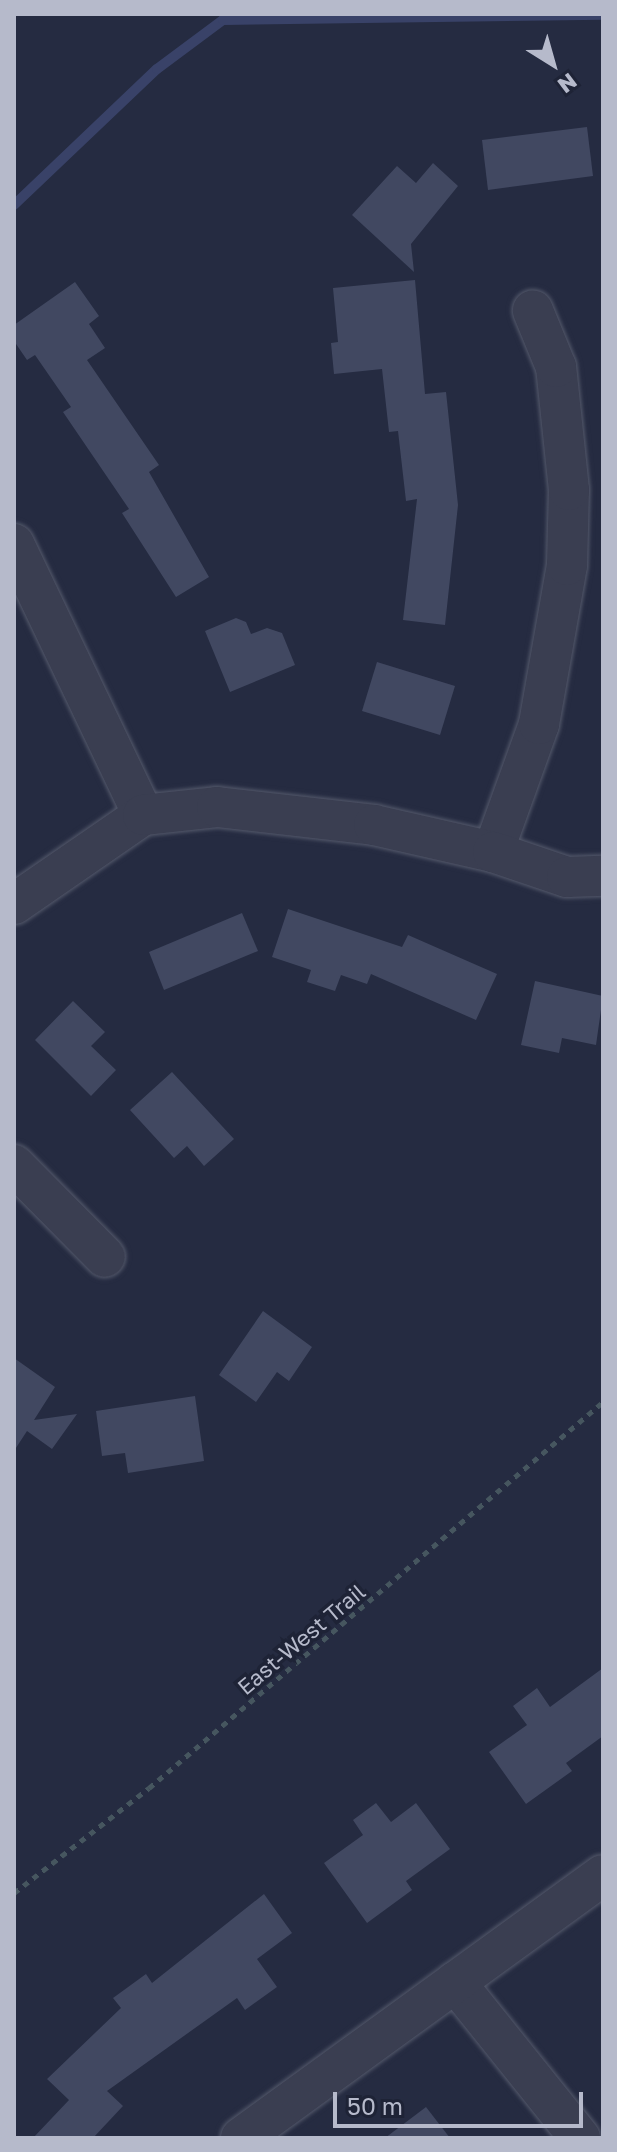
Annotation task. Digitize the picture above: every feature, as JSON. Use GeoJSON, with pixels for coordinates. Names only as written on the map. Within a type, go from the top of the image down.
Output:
{"type":"FeatureCollection","features":[{"type":"Feature","properties":{"kind":"street"},"geometry":{"type":"LineString","coordinates":[[493,852],[539,724],[567,565],[569,490],[556,367],[533,311]]}},
{"type":"Feature","properties":{"kind":"street"},"geometry":{"type":"LineString","coordinates":[[14,544],[143,815]]}},
{"type":"Feature","properties":{"kind":"street"},"geometry":{"type":"LineString","coordinates":[[14,904],[143,815],[217,807],[282,811],[493,852],[567,877],[603,876]]}},
{"type":"Feature","properties":{"kind":"street"},"geometry":{"type":"LineString","coordinates":[[14,1165],[105,1257]]}},
{"type":"Feature","properties":{"kind":"street"},"geometry":{"type":"LineString","coordinates":[[241,2138],[603,1875]]}},
{"type":"Feature","properties":{"kind":"street"},"geometry":{"type":"LineString","coordinates":[[455,1982],[580,2138]]}},
{"type":"Feature","properties":{"kind":"path","name":"East-West Trail"},"geometry":{"type":"LineString","coordinates":[[14,1893],[149,1788],[603,1402]]}},
{"type":"Feature","properties":{"kind":"building"},"geometry":{"type":"Polygon","coordinates":[[[587,127],[593,176],[488,190],[482,140],[587,127]]]}},
{"type":"Feature","properties":{"kind":"building"},"geometry":{"type":"Polygon","coordinates":[[[433,163],[458,186],[411,244],[414,272],[352,215],[397,166],[416,183],[433,163]]]}},
{"type":"Feature","properties":{"kind":"building"},"geometry":{"type":"Polygon","coordinates":[[[415,280],[425,394],[446,392],[458,505],[445,625],[403,620],[417,499],[406,501],[398,431],[389,432],[382,369],[334,374],[331,343],[338,342],[333,288],[415,280]]]}},
{"type":"Feature","properties":{"kind":"building"},"geometry":{"type":"Polygon","coordinates":[[[75,282],[99,316],[89,324],[105,348],[87,360],[159,465],[149,472],[209,577],[176,597],[122,513],[129,509],[63,412],[71,407],[35,355],[27,360],[14,341],[14,325],[75,282]]]}},
{"type":"Feature","properties":{"kind":"building"},"geometry":{"type":"Polygon","coordinates":[[[236,618],[246,622],[251,634],[267,628],[282,633],[295,665],[230,692],[205,631],[236,618]]]}},
{"type":"Feature","properties":{"kind":"building"},"geometry":{"type":"Polygon","coordinates":[[[377,662],[455,686],[440,735],[362,711],[377,662]]]}},
{"type":"Feature","properties":{"kind":"building"},"geometry":{"type":"Polygon","coordinates":[[[288,909],[402,947],[408,935],[497,974],[476,1020],[371,974],[367,984],[341,975],[335,991],[307,982],[311,970],[272,957],[288,909]]]}},
{"type":"Feature","properties":{"kind":"building"},"geometry":{"type":"Polygon","coordinates":[[[242,913],[258,951],[164,990],[149,952],[242,913]]]}},
{"type":"Feature","properties":{"kind":"building"},"geometry":{"type":"Polygon","coordinates":[[[535,981],[603,996],[596,1045],[562,1038],[559,1053],[521,1045],[535,981]]]}},
{"type":"Feature","properties":{"kind":"building"},"geometry":{"type":"Polygon","coordinates":[[[73,1001],[105,1032],[91,1046],[116,1070],[91,1096],[35,1040],[73,1001]]]}},
{"type":"Feature","properties":{"kind":"building"},"geometry":{"type":"Polygon","coordinates":[[[172,1072],[234,1139],[204,1166],[187,1146],[174,1158],[130,1110],[172,1072]]]}},
{"type":"Feature","properties":{"kind":"building"},"geometry":{"type":"Polygon","coordinates":[[[263,1311],[312,1347],[289,1381],[277,1372],[256,1402],[219,1375],[263,1311]]]}},
{"type":"Feature","properties":{"kind":"building"},"geometry":{"type":"Polygon","coordinates":[[[14,1358],[55,1387],[34,1420],[77,1414],[52,1449],[27,1431],[14,1451],[14,1358]]]}},
{"type":"Feature","properties":{"kind":"building"},"geometry":{"type":"Polygon","coordinates":[[[195,1396],[204,1461],[128,1473],[125,1453],[102,1456],[96,1411],[195,1396]]]}},
{"type":"Feature","properties":{"kind":"building"},"geometry":{"type":"Polygon","coordinates":[[[603,1668],[603,1736],[566,1763],[572,1771],[526,1804],[489,1752],[527,1725],[513,1706],[537,1688],[550,1707],[603,1668]]]}},
{"type":"Feature","properties":{"kind":"building"},"geometry":{"type":"Polygon","coordinates":[[[376,1803],[391,1822],[416,1803],[450,1849],[406,1881],[412,1890],[367,1923],[324,1863],[363,1835],[353,1820],[376,1803]]]}},
{"type":"Feature","properties":{"kind":"building"},"geometry":{"type":"Polygon","coordinates":[[[264,1894],[292,1933],[257,1959],[277,1987],[245,2010],[237,1998],[107,2091],[123,2106],[93,2138],[33,2138],[69,2100],[47,2079],[121,2008],[113,1998],[146,1974],[152,1983],[264,1894]]]}},
{"type":"Feature","properties":{"kind":"building"},"geometry":{"type":"Polygon","coordinates":[[[426,2107],[450,2138],[385,2138],[426,2107]]]}},
{"type":"Feature","properties":{"kind":"waterway"},"geometry":{"type":"LineString","coordinates":[[14,205],[157,69],[223,20],[603,15]]}}]}
